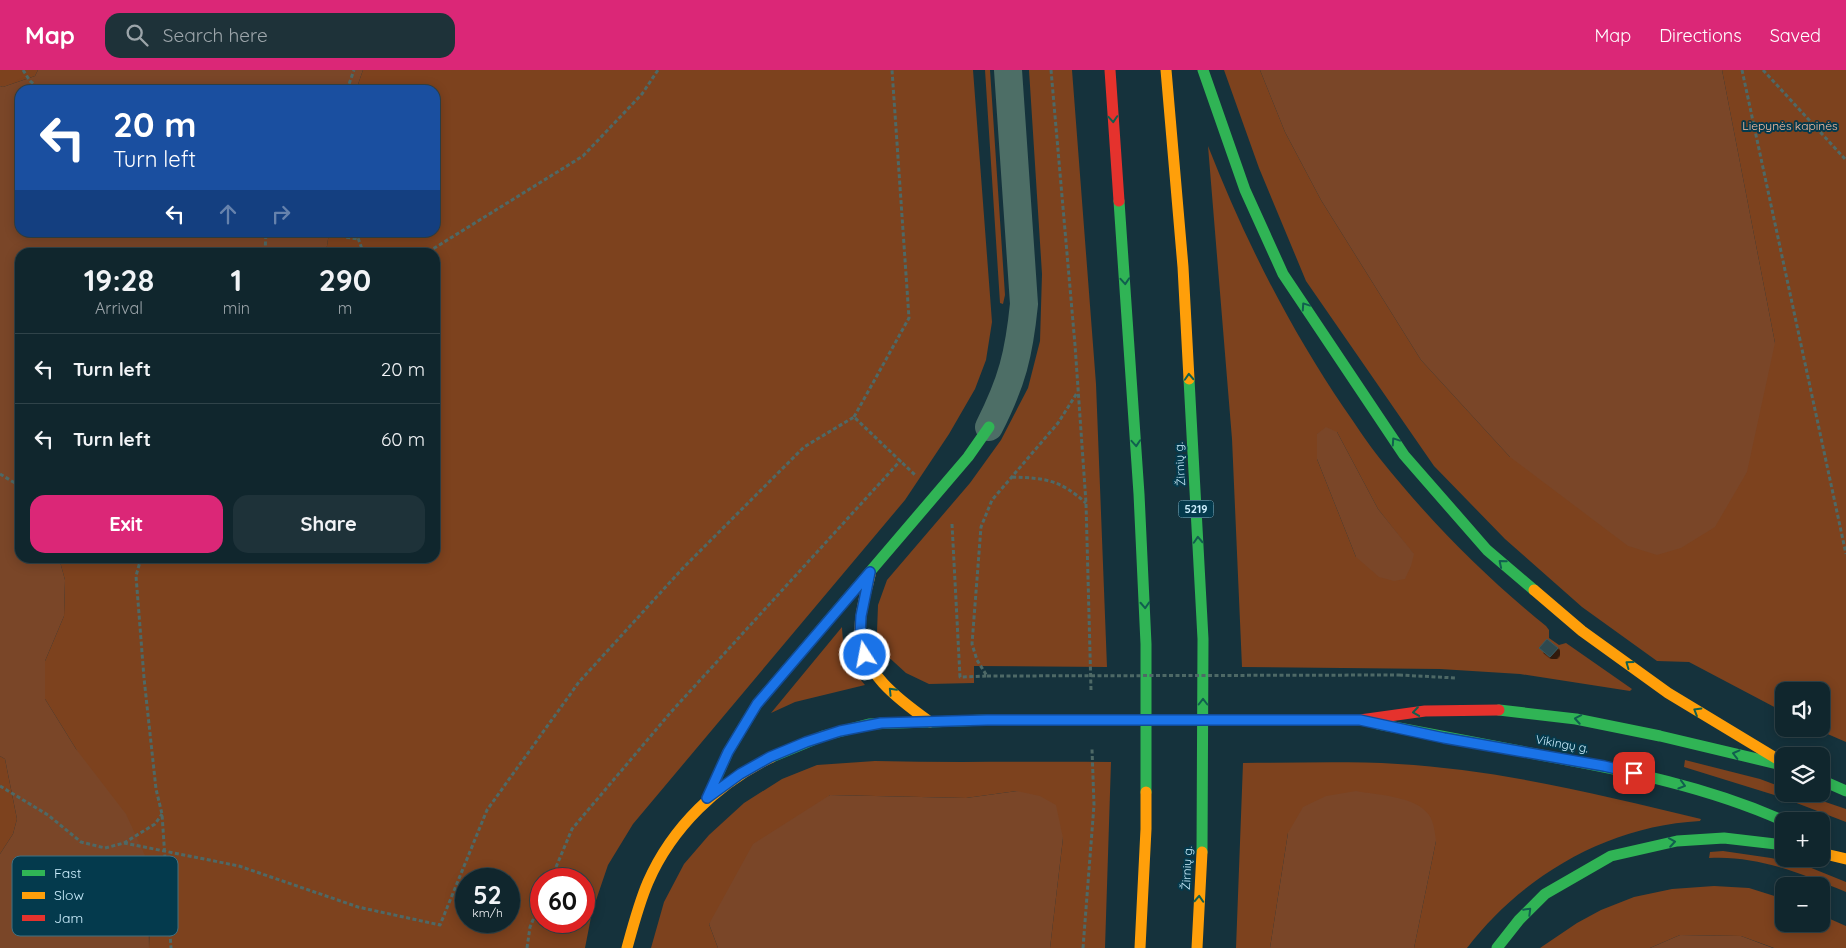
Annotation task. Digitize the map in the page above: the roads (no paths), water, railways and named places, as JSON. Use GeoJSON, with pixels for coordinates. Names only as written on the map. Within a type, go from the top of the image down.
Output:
{"type":"FeatureCollection","features":[{"type":"Feature","properties":{"kind":"main road"},"geometry":{"type":"LineString","coordinates":[[1110,70],[1140,494],[1146,644],[1146,829],[1140,948]]}},
{"type":"Feature","properties":{"kind":"main road","name":"Žirnių g."},"geometry":{"type":"LineString","coordinates":[[1166,70],[1182,267],[1204,639],[1203,829],[1196,948]]}},
{"type":"Feature","properties":{"kind":"main road"},"geometry":{"type":"LineString","coordinates":[[1203,70],[1245,190],[1283,274],[1404,455],[1486,550],[1582,630],[1668,693],[1775,758]]}},
{"type":"Feature","properties":{"kind":"main road"},"geometry":{"type":"LineString","coordinates":[[627,948],[641,895],[654,868],[687,819],[707,798],[728,752],[757,704],[968,457],[989,427]]}},
{"type":"Feature","properties":{"kind":"main road"},"geometry":{"type":"LineString","coordinates":[[870,572],[861,616],[860,636],[865,655],[888,689],[930,722]]}},
{"type":"Feature","properties":{"kind":"main road","name":"Vikingų g."},"geometry":{"type":"LineString","coordinates":[[707,798],[740,774],[770,757],[806,742],[840,731],[881,723],[987,720],[1360,720],[1425,711],[1495,709],[1576,719],[1775,762]]}},
{"type":"Feature","properties":{"kind":"main road","name":"Vikingų g."},"geometry":{"type":"LineString","coordinates":[[1360,720],[1444,738],[1630,772],[1720,796],[1775,817]]}},
{"type":"Feature","properties":{"kind":"main road"},"geometry":{"type":"LineString","coordinates":[[1830,784],[1846,790]]}},
{"type":"Feature","properties":{"kind":"main road"},"geometry":{"type":"LineString","coordinates":[[1497,948],[1519,920],[1546,894],[1611,856],[1676,840],[1724,838],[1775,844]]}},
{"type":"Feature","properties":{"kind":"main road"},"geometry":{"type":"LineString","coordinates":[[1830,844],[1846,852]]}},
{"type":"Feature","properties":{"kind":"main road"},"geometry":{"type":"LineString","coordinates":[[1830,855],[1846,859]]}},
{"type":"Feature","properties":{"kind":"street"},"geometry":{"type":"LineString","coordinates":[[989,427],[1004,398],[1014,368],[1021,340],[1024,304],[1008,70]]}},
{"type":"Feature","properties":{"kind":"park label","name":"Liepynės kapinės"},"geometry":{"type":"Point","coordinates":[1790,126]}}]}
